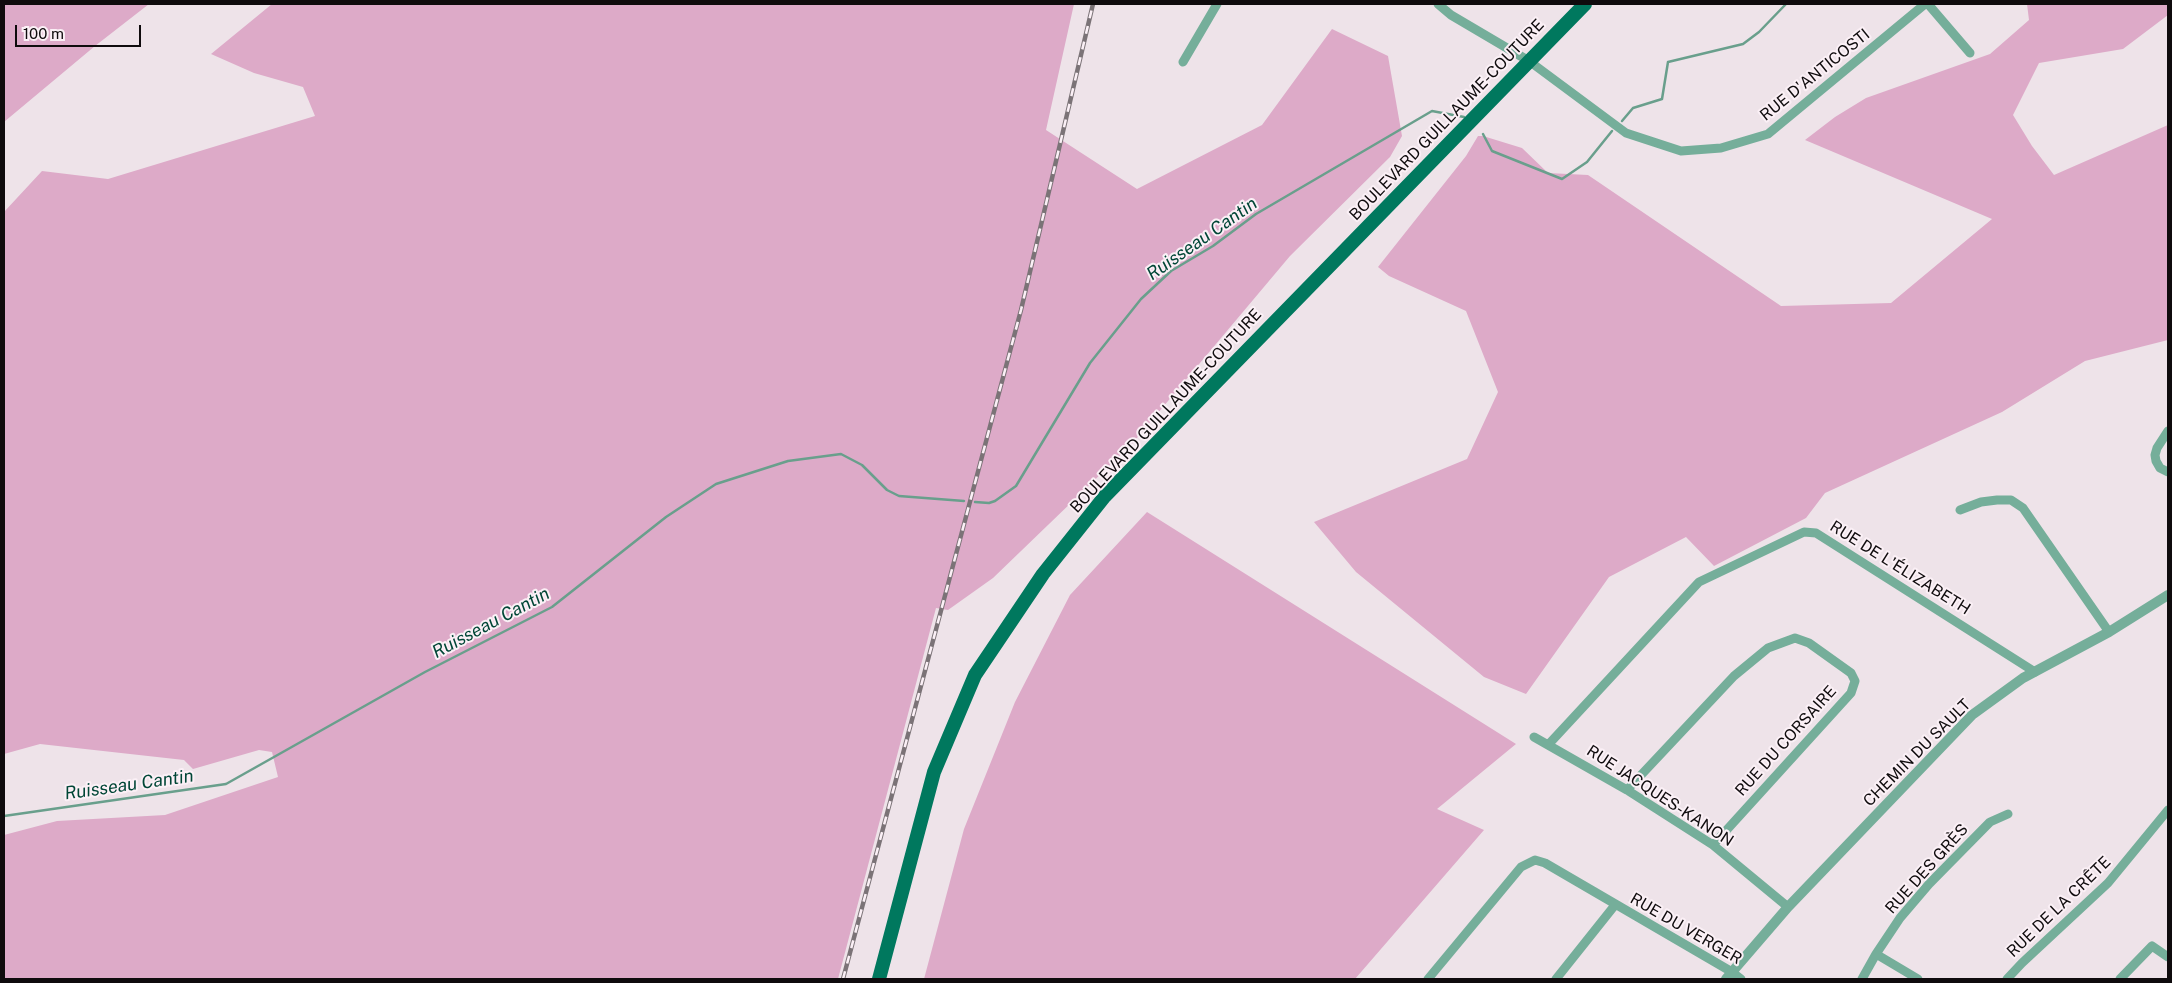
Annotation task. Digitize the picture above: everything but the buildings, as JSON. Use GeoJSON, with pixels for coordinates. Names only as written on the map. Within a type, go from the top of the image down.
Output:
{"type":"FeatureCollection","features":[{"type":"Feature","properties":{"kind":"main road","name":"BOULEVARD GUILLAUME-COUTURE"},"geometry":{"type":"LineString","coordinates":[[879,979],[934,772],[975,675],[1043,574],[1105,496],[1585,4]]}},
{"type":"Feature","properties":{"kind":"street"},"geometry":{"type":"LineString","coordinates":[[1183,62],[1218,4]]}},
{"type":"Feature","properties":{"kind":"street","name":"RUE D'ANTICOSTI"},"geometry":{"type":"LineString","coordinates":[[1438,4],[1451,15],[1529,61],[1626,133],[1680,151],[1721,148],[1768,134],[1927,4]]}},
{"type":"Feature","properties":{"kind":"street"},"geometry":{"type":"LineString","coordinates":[[1927,4],[1970,53]]}},
{"type":"Feature","properties":{"kind":"street"},"geometry":{"type":"LineString","coordinates":[[2168,432],[2157,448],[2155,455],[2160,468],[2168,472]]}},
{"type":"Feature","properties":{"kind":"street"},"geometry":{"type":"LineString","coordinates":[[1960,510],[1981,502],[1996,500],[2011,500],[2023,508],[2109,632]]}},
{"type":"Feature","properties":{"kind":"street","name":"RUE DE L'ÉLIZABETH"},"geometry":{"type":"LineString","coordinates":[[1548,744],[1699,582],[1804,532],[1816,533],[2035,672]]}},
{"type":"Feature","properties":{"kind":"street","name":"CHEMIN DU SAULT"},"geometry":{"type":"LineString","coordinates":[[1729,976],[1788,907],[1972,715],[2035,672],[2109,632],[2168,594]]}},
{"type":"Feature","properties":{"kind":"street","name":"RUE DU CORSAIRE"},"geometry":{"type":"LineString","coordinates":[[1627,790],[1734,676],[1768,648],[1795,638],[1809,643],[1851,673],[1855,680],[1850,693],[1713,845]]}},
{"type":"Feature","properties":{"kind":"street","name":"RUE JACQUES-KANON"},"geometry":{"type":"LineString","coordinates":[[1534,737],[1627,790],[1713,845],[1788,907]]}},
{"type":"Feature","properties":{"kind":"street","name":"RUE DE LA CRÊTE"},"geometry":{"type":"LineString","coordinates":[[2007,979],[2022,962],[2108,883],[2168,810]]}},
{"type":"Feature","properties":{"kind":"street","name":"RUE DES GRÈS"},"geometry":{"type":"LineString","coordinates":[[1862,979],[1900,918],[1928,884],[1990,822],[2008,814]]}},
{"type":"Feature","properties":{"kind":"street","name":"RUE DU VERGER"},"geometry":{"type":"LineString","coordinates":[[1428,979],[1521,867],[1535,860],[1545,863],[1729,976],[1741,979]]}},
{"type":"Feature","properties":{"kind":"street"},"geometry":{"type":"LineString","coordinates":[[1556,979],[1615,905]]}},
{"type":"Feature","properties":{"kind":"street"},"geometry":{"type":"LineString","coordinates":[[2120,979],[2152,946],[2168,957]]}},
{"type":"Feature","properties":{"kind":"street"},"geometry":{"type":"LineString","coordinates":[[1876,954],[1918,979]]}},
{"type":"Feature","properties":{"kind":"shaded area"},"geometry":{"type":"Polygon","coordinates":[[[4,4],[149,4],[95,46],[4,122],[4,4]]]}},
{"type":"Feature","properties":{"kind":"shaded area"},"geometry":{"type":"Polygon","coordinates":[[[272,4],[1074,4],[1046,130],[1137,189],[1262,125],[1332,29],[1388,56],[1402,136],[1390,157],[1290,256],[1131,445],[993,578],[948,610],[936,608],[838,979],[4,979],[4,835],[57,821],[165,815],[278,777],[272,752],[259,750],[193,769],[184,760],[40,744],[4,754],[4,212],[42,171],[108,179],[315,116],[303,87],[254,73],[211,54],[272,4]]]}},
{"type":"Feature","properties":{"kind":"shaded area"},"geometry":{"type":"Polygon","coordinates":[[[2027,4],[2168,4],[2168,15],[2123,49],[2039,63],[2013,115],[2032,146],[2054,175],[2168,125],[2168,340],[2085,361],[2002,412],[1825,493],[1806,518],[1714,566],[1686,537],[1609,577],[1526,694],[1484,677],[1356,572],[1314,522],[1467,459],[1498,392],[1466,311],[1389,276],[1378,267],[1466,156],[1478,136],[1522,148],[1548,173],[1588,175],[1781,306],[1891,303],[1992,219],[1805,140],[1835,117],[1866,98],[1990,54],[2029,20],[2027,4]]]}},
{"type":"Feature","properties":{"kind":"shaded area"},"geometry":{"type":"Polygon","coordinates":[[[1147,512],[1516,744],[1437,809],[1484,830],[1355,979],[924,979],[964,829],[1015,702],[1070,595],[1147,512]]]}},
{"type":"Feature","properties":{"kind":"waterway","name":"Ruisseau Cantin"},"geometry":{"type":"LineString","coordinates":[[1622,121],[1633,108],[1662,99],[1668,62],[1743,44],[1759,32],[1786,4]]}},
{"type":"Feature","properties":{"kind":"waterway","name":"Ruisseau Cantin"},"geometry":{"type":"LineString","coordinates":[[975,502],[989,503],[995,501],[1016,486],[1090,363],[1141,299],[1171,271],[1213,246],[1256,214],[1432,111],[1464,117]]}},
{"type":"Feature","properties":{"kind":"waterway","name":"Ruisseau Cantin"},"geometry":{"type":"LineString","coordinates":[[1483,134],[1492,151],[1562,179],[1587,162],[1612,131]]}},
{"type":"Feature","properties":{"kind":"waterway","name":"Ruisseau Cantin"},"geometry":{"type":"LineString","coordinates":[[4,816],[226,784],[425,672],[552,607],[666,517],[716,484],[788,461],[841,454],[862,465],[887,490],[899,496],[964,501]]}},
{"type":"Feature","properties":{"kind":"railway"},"geometry":{"type":"LineString","coordinates":[[843,979],[1021,310],[1093,4]]}}]}
